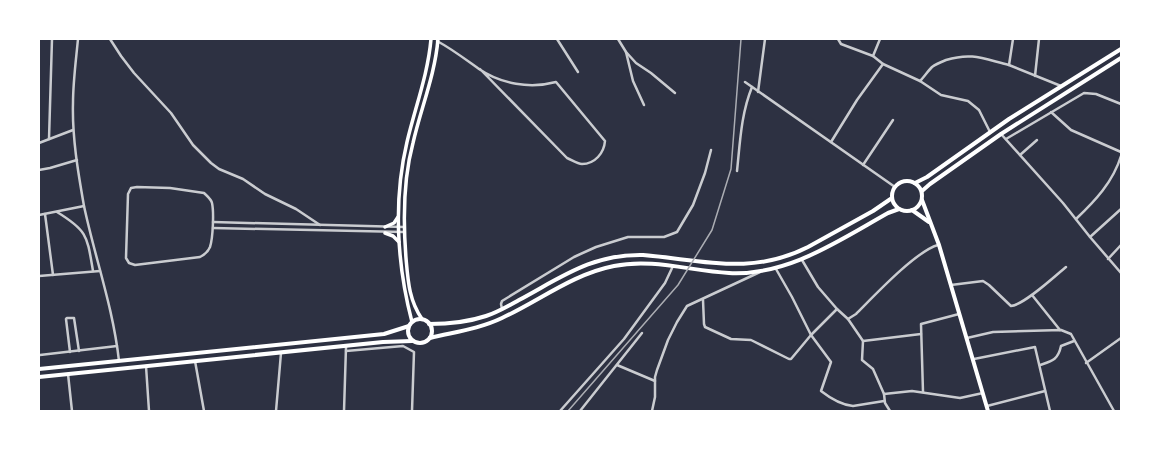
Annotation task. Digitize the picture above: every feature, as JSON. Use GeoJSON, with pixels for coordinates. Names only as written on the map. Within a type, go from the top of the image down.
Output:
{"type":"FeatureCollection","features":[{"type":"Feature","properties":{"kind":"main road"},"geometry":{"type":"LineString","coordinates":[[412,341],[408,332],[410,324],[404,291],[398,232],[401,175],[404,154],[425,78],[431,39]]}},
{"type":"Feature","properties":{"kind":"main road"},"geometry":{"type":"LineString","coordinates":[[437,40],[432,75],[410,155],[405,199],[404,227],[409,290],[414,305],[422,319],[429,324],[448,324],[487,316],[558,278],[594,261],[613,257],[629,255],[747,264],[775,260],[799,252],[873,211],[892,198]]}},
{"type":"Feature","properties":{"kind":"main road"},"geometry":{"type":"LineString","coordinates":[[915,183],[927,177],[1009,119],[1121,48]]}},
{"type":"Feature","properties":{"kind":"main road"},"geometry":{"type":"LineString","coordinates":[[922,191],[1001,134],[1121,58]]}},
{"type":"Feature","properties":{"kind":"main road"},"geometry":{"type":"LineString","coordinates":[[899,209],[892,198],[892,192],[895,187],[902,182],[910,181],[915,183],[922,191],[922,200],[939,245],[988,409]]}},
{"type":"Feature","properties":{"kind":"main road"},"geometry":{"type":"LineString","coordinates":[[39,377],[281,353],[346,349],[392,342],[412,341],[421,343],[430,338],[473,329],[501,319],[566,284],[599,269],[628,264],[673,266],[695,270],[730,273],[776,269],[802,260],[888,213],[899,209],[908,211],[912,210],[920,205],[922,200]]}},
{"type":"Feature","properties":{"kind":"main road"},"geometry":{"type":"LineString","coordinates":[[912,210],[930,222]]}},
{"type":"Feature","properties":{"kind":"main road"},"geometry":{"type":"LineString","coordinates":[[385,227],[394,223],[399,216]]}},
{"type":"Feature","properties":{"kind":"main road"},"geometry":{"type":"LineString","coordinates":[[385,233],[393,236],[399,242]]}},
{"type":"Feature","properties":{"kind":"main road"},"geometry":{"type":"LineString","coordinates":[[39,369],[384,334],[410,324],[417,319],[422,319]]}},
{"type":"Feature","properties":{"kind":"main road"},"geometry":{"type":"LineString","coordinates":[[429,324],[431,330],[430,338]]}},
{"type":"Feature","properties":{"kind":"street"},"geometry":{"type":"LineString","coordinates":[[49,139],[52,39]]}},
{"type":"Feature","properties":{"kind":"street"},"geometry":{"type":"LineString","coordinates":[[78,39],[73,103],[73,130],[84,206],[114,323],[119,361]]}},
{"type":"Feature","properties":{"kind":"street"},"geometry":{"type":"LineString","coordinates":[[110,39],[134,73],[171,113],[193,145],[211,163],[219,169],[243,179],[265,194],[296,209],[320,225]]}},
{"type":"Feature","properties":{"kind":"street"},"geometry":{"type":"LineString","coordinates":[[557,39],[578,72]]}},
{"type":"Feature","properties":{"kind":"street"},"geometry":{"type":"LineString","coordinates":[[618,39],[626,52],[636,63],[675,92]]}},
{"type":"Feature","properties":{"kind":"street"},"geometry":{"type":"LineString","coordinates":[[758,92],[765,39]]}},
{"type":"Feature","properties":{"kind":"street"},"geometry":{"type":"LineString","coordinates":[[838,39],[840,44],[874,56],[883,64],[920,81],[941,95],[968,102],[979,110],[990,133]]}},
{"type":"Feature","properties":{"kind":"street"},"geometry":{"type":"LineString","coordinates":[[874,56],[880,39]]}},
{"type":"Feature","properties":{"kind":"street"},"geometry":{"type":"LineString","coordinates":[[1009,65],[1013,39]]}},
{"type":"Feature","properties":{"kind":"street"},"geometry":{"type":"LineString","coordinates":[[1035,76],[1039,39]]}},
{"type":"Feature","properties":{"kind":"street"},"geometry":{"type":"LineString","coordinates":[[437,40],[480,69],[492,76],[510,83],[539,85],[556,82],[605,141],[605,149],[599,157],[582,164],[567,158],[480,69]]}},
{"type":"Feature","properties":{"kind":"street"},"geometry":{"type":"LineString","coordinates":[[626,52],[633,81],[644,105]]}},
{"type":"Feature","properties":{"kind":"street"},"geometry":{"type":"LineString","coordinates":[[920,81],[932,67],[940,62],[953,58],[977,56],[1009,65],[1062,86]]}},
{"type":"Feature","properties":{"kind":"street"},"geometry":{"type":"LineString","coordinates":[[831,142],[857,100],[883,64]]}},
{"type":"Feature","properties":{"kind":"street"},"geometry":{"type":"LineString","coordinates":[[745,82],[895,187]]}},
{"type":"Feature","properties":{"kind":"street"},"geometry":{"type":"LineString","coordinates":[[737,171],[743,114],[746,100],[752,87]]}},
{"type":"Feature","properties":{"kind":"street"},"geometry":{"type":"LineString","coordinates":[[1006,140],[1084,93],[1096,94],[1121,104]]}},
{"type":"Feature","properties":{"kind":"street"},"geometry":{"type":"LineString","coordinates":[[1051,112],[1071,130],[1121,152]]}},
{"type":"Feature","properties":{"kind":"street"},"geometry":{"type":"LineString","coordinates":[[863,165],[893,120]]}},
{"type":"Feature","properties":{"kind":"street"},"geometry":{"type":"LineString","coordinates":[[39,142],[73,130]]}},
{"type":"Feature","properties":{"kind":"street"},"geometry":{"type":"LineString","coordinates":[[1001,134],[1076,219],[1121,273]]}},
{"type":"Feature","properties":{"kind":"street"},"geometry":{"type":"LineString","coordinates":[[1020,155],[1037,140]]}},
{"type":"Feature","properties":{"kind":"street"},"geometry":{"type":"LineString","coordinates":[[502,309],[502,301],[574,257],[596,247],[628,237],[664,237],[677,232],[693,205],[705,173],[711,150]]}},
{"type":"Feature","properties":{"kind":"street"},"geometry":{"type":"LineString","coordinates":[[1076,219],[1106,186],[1121,156]]}},
{"type":"Feature","properties":{"kind":"street"},"geometry":{"type":"LineString","coordinates":[[39,170],[77,160]]}},
{"type":"Feature","properties":{"kind":"street"},"geometry":{"type":"LineString","coordinates":[[131,188],[170,188],[204,193],[208,196],[212,203],[213,228],[210,247],[206,253],[200,257],[136,265],[129,263],[126,258],[128,194],[131,188]]}},
{"type":"Feature","properties":{"kind":"street"},"geometry":{"type":"LineString","coordinates":[[39,215],[84,206]]}},
{"type":"Feature","properties":{"kind":"street"},"geometry":{"type":"LineString","coordinates":[[1090,237],[1121,209]]}},
{"type":"Feature","properties":{"kind":"street"},"geometry":{"type":"LineString","coordinates":[[57,212],[74,223],[84,235],[88,242],[93,271]]}},
{"type":"Feature","properties":{"kind":"street"},"geometry":{"type":"LineString","coordinates":[[45,214],[53,275]]}},
{"type":"Feature","properties":{"kind":"street"},"geometry":{"type":"LineString","coordinates":[[213,222],[404,227]]}},
{"type":"Feature","properties":{"kind":"street"},"geometry":{"type":"LineString","coordinates":[[213,228],[385,233],[404,232]]}},
{"type":"Feature","properties":{"kind":"street"},"geometry":{"type":"LineString","coordinates":[[848,318],[856,314],[898,273],[919,256],[931,247],[939,245]]}},
{"type":"Feature","properties":{"kind":"street"},"geometry":{"type":"LineString","coordinates":[[1108,259],[1121,245]]}},
{"type":"Feature","properties":{"kind":"street"},"geometry":{"type":"LineString","coordinates":[[802,260],[818,287],[837,309],[848,318],[863,341],[862,360],[873,369],[884,394],[884,401],[890,411]]}},
{"type":"Feature","properties":{"kind":"street"},"geometry":{"type":"LineString","coordinates":[[560,411],[624,339],[665,283],[673,266]]}},
{"type":"Feature","properties":{"kind":"street"},"geometry":{"type":"LineString","coordinates":[[951,284],[983,281],[1011,306],[1015,306],[1032,295],[1066,267]]}},
{"type":"Feature","properties":{"kind":"street"},"geometry":{"type":"LineString","coordinates":[[776,269],[792,297],[810,335],[831,362],[821,389],[822,392],[836,401],[848,406],[884,401]]}},
{"type":"Feature","properties":{"kind":"street"},"geometry":{"type":"LineString","coordinates":[[39,276],[100,271]]}},
{"type":"Feature","properties":{"kind":"street"},"geometry":{"type":"LineString","coordinates":[[652,411],[655,397],[655,381],[659,364],[668,340],[687,306],[703,300],[763,271]]}},
{"type":"Feature","properties":{"kind":"street"},"geometry":{"type":"LineString","coordinates":[[1032,295],[1061,330]]}},
{"type":"Feature","properties":{"kind":"street"},"geometry":{"type":"LineString","coordinates":[[703,300],[705,327],[729,338],[751,340],[789,359],[791,359],[810,335],[837,309]]}},
{"type":"Feature","properties":{"kind":"street"},"geometry":{"type":"LineString","coordinates":[[923,392],[921,324],[960,314]]}},
{"type":"Feature","properties":{"kind":"street"},"geometry":{"type":"LineString","coordinates":[[70,352],[67,318],[74,318],[79,351]]}},
{"type":"Feature","properties":{"kind":"street"},"geometry":{"type":"LineString","coordinates":[[967,338],[993,332],[1061,330],[1071,334],[1114,411]]}},
{"type":"Feature","properties":{"kind":"street"},"geometry":{"type":"LineString","coordinates":[[580,411],[642,332]]}},
{"type":"Feature","properties":{"kind":"street"},"geometry":{"type":"LineString","coordinates":[[863,341],[921,334]]}},
{"type":"Feature","properties":{"kind":"street"},"geometry":{"type":"LineString","coordinates":[[1086,363],[1121,338]]}},
{"type":"Feature","properties":{"kind":"street"},"geometry":{"type":"LineString","coordinates":[[1040,365],[1055,359],[1061,346],[1074,340]]}},
{"type":"Feature","properties":{"kind":"street"},"geometry":{"type":"LineString","coordinates":[[40,355],[117,346]]}},
{"type":"Feature","properties":{"kind":"street"},"geometry":{"type":"LineString","coordinates":[[344,411],[346,349],[403,346],[410,348],[415,355],[412,411]]}},
{"type":"Feature","properties":{"kind":"street"},"geometry":{"type":"LineString","coordinates":[[974,359],[1035,347],[1050,411]]}},
{"type":"Feature","properties":{"kind":"street"},"geometry":{"type":"LineString","coordinates":[[276,411],[281,353]]}},
{"type":"Feature","properties":{"kind":"street"},"geometry":{"type":"LineString","coordinates":[[195,361],[204,411]]}},
{"type":"Feature","properties":{"kind":"street"},"geometry":{"type":"LineString","coordinates":[[617,365],[655,381]]}},
{"type":"Feature","properties":{"kind":"street"},"geometry":{"type":"LineString","coordinates":[[146,366],[149,411]]}},
{"type":"Feature","properties":{"kind":"street"},"geometry":{"type":"LineString","coordinates":[[68,374],[72,411]]}},
{"type":"Feature","properties":{"kind":"street"},"geometry":{"type":"LineString","coordinates":[[884,394],[912,391],[960,398],[983,392]]}},
{"type":"Feature","properties":{"kind":"street"},"geometry":{"type":"LineString","coordinates":[[988,409],[1045,391]]}},
{"type":"Feature","properties":{"kind":"railway"},"geometry":{"type":"LineString","coordinates":[[568,411],[678,285],[712,230],[731,169],[741,39]]}}]}
